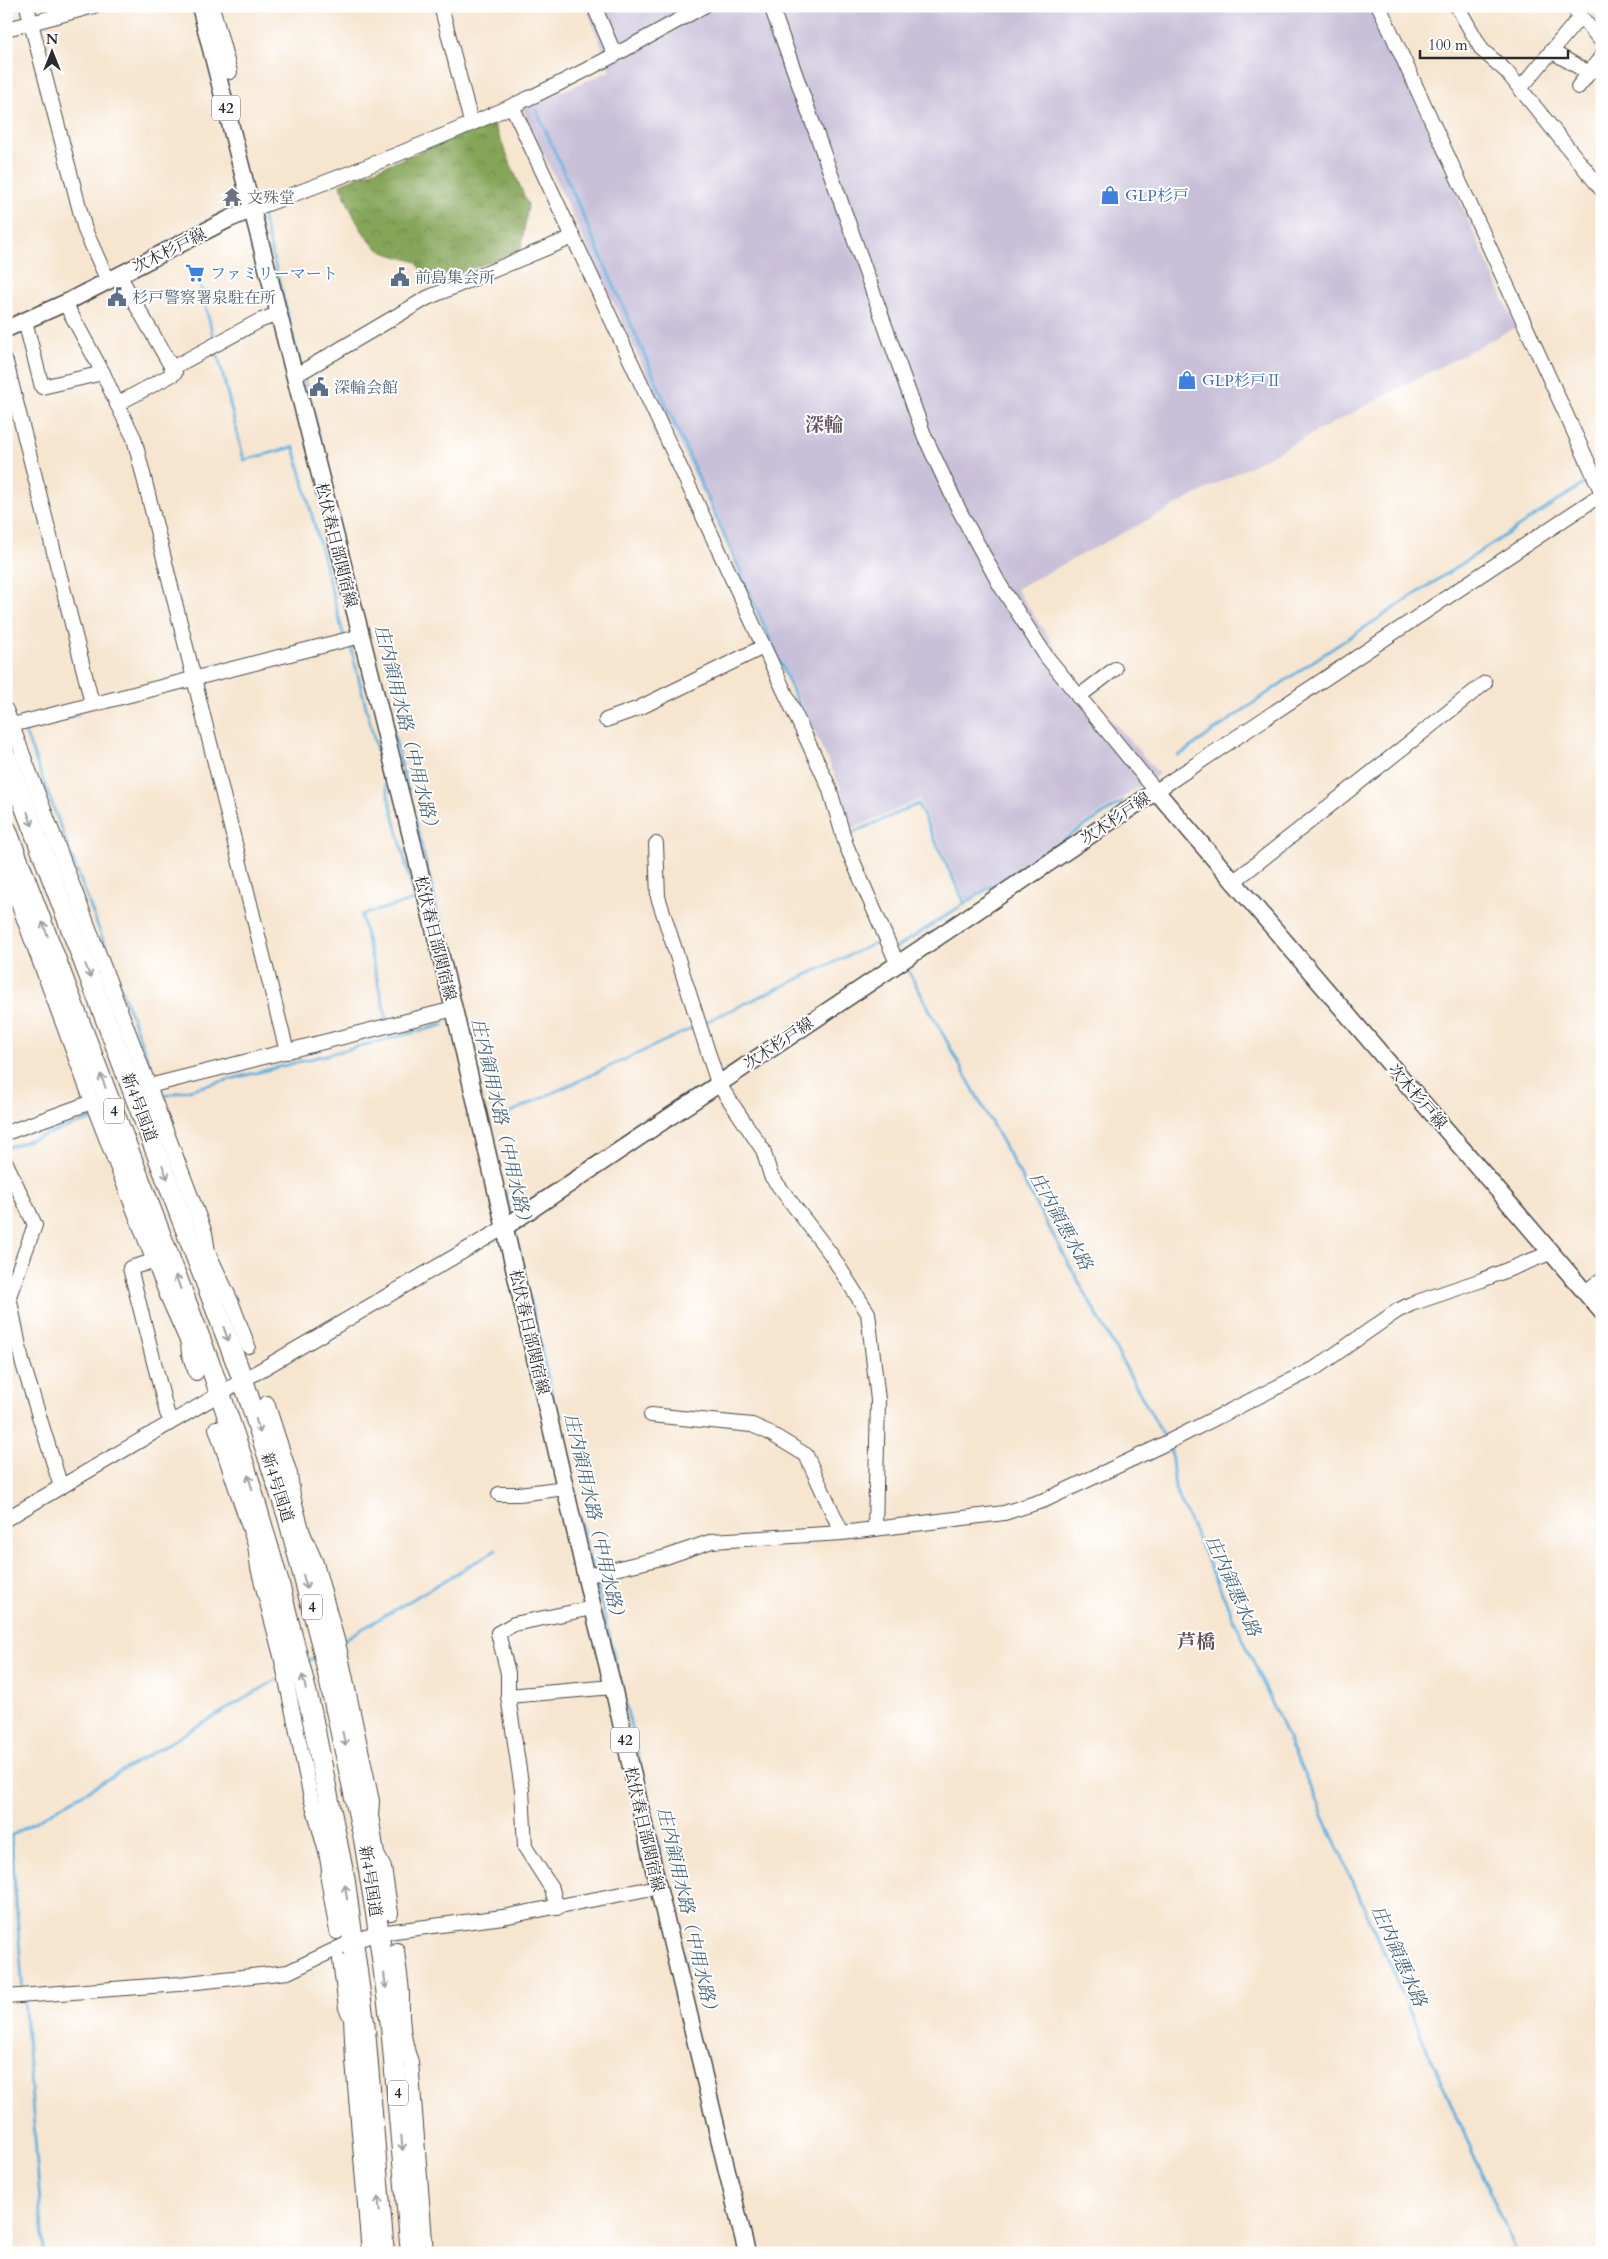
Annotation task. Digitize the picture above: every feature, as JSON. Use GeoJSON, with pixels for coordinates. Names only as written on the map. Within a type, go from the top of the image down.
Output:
{"type":"FeatureCollection","features":[{"type":"Feature","properties":{"kind":"highway","name":"新4号国道"},"geometry":{"type":"LineString","coordinates":[[6,757],[208,1270],[243,1380],[293,1516],[335,1702],[369,1838],[379,1933],[397,2025],[411,2253]]}},
{"type":"Feature","properties":{"kind":"highway","name":"新4号国道"},"geometry":{"type":"LineString","coordinates":[[6,829],[188,1326],[220,1393],[311,1711],[346,1936],[384,2253]]}},
{"type":"Feature","properties":{"kind":"main road","name":"松伏春日部関宿線"},"geometry":{"type":"LineString","coordinates":[[200,6],[454,1009],[506,1227],[592,1608],[613,1687],[658,1887],[747,2253]]}},
{"type":"Feature","properties":{"kind":"main road","name":"次木杉戸線"},"geometry":{"type":"LineString","coordinates":[[6,329],[65,303],[229,218],[251,210]]}},
{"type":"Feature","properties":{"kind":"main road","name":"次木杉戸線"},"geometry":{"type":"LineString","coordinates":[[506,1227],[1156,791],[1437,1118],[1550,1254],[1602,1312]]}},
{"type":"Feature","properties":{"kind":"street"},"geometry":{"type":"LineString","coordinates":[[27,6],[85,230],[175,373],[117,404]]}},
{"type":"Feature","properties":{"kind":"street"},"geometry":{"type":"LineString","coordinates":[[6,29],[94,6]]}},
{"type":"Feature","properties":{"kind":"street"},"geometry":{"type":"LineString","coordinates":[[212,6],[230,72]]}},
{"type":"Feature","properties":{"kind":"street"},"geometry":{"type":"LineString","coordinates":[[440,6],[471,122]]}},
{"type":"Feature","properties":{"kind":"street"},"geometry":{"type":"LineString","coordinates":[[594,6],[615,55]]}},
{"type":"Feature","properties":{"kind":"street"},"geometry":{"type":"LineString","coordinates":[[251,210],[311,188],[512,106],[615,55],[704,6]]}},
{"type":"Feature","properties":{"kind":"street"},"geometry":{"type":"LineString","coordinates":[[771,6],[924,435],[959,510],[1000,585],[1046,656],[1156,791],[1602,494],[1379,6]]}},
{"type":"Feature","properties":{"kind":"street"},"geometry":{"type":"LineString","coordinates":[[1457,6],[1482,50],[1506,71],[1602,190]]}},
{"type":"Feature","properties":{"kind":"street"},"geometry":{"type":"LineString","coordinates":[[1520,89],[1551,51],[1576,12],[1602,42]]}},
{"type":"Feature","properties":{"kind":"street"},"geometry":{"type":"LineString","coordinates":[[1551,51],[1589,73]]}},
{"type":"Feature","properties":{"kind":"street"},"geometry":{"type":"LineString","coordinates":[[1578,87],[1602,56]]}},
{"type":"Feature","properties":{"kind":"street"},"geometry":{"type":"LineString","coordinates":[[512,106],[829,787],[846,845],[897,963]]}},
{"type":"Feature","properties":{"kind":"street"},"geometry":{"type":"LineString","coordinates":[[293,373],[303,371],[427,298],[573,237]]}},
{"type":"Feature","properties":{"kind":"street"},"geometry":{"type":"LineString","coordinates":[[65,303],[103,373],[134,438],[287,1052]]}},
{"type":"Feature","properties":{"kind":"street"},"geometry":{"type":"LineString","coordinates":[[172,368],[259,321],[278,314]]}},
{"type":"Feature","properties":{"kind":"street"},"geometry":{"type":"LineString","coordinates":[[25,321],[42,387],[103,373]]}},
{"type":"Feature","properties":{"kind":"street"},"geometry":{"type":"LineString","coordinates":[[6,362],[92,703]]}},
{"type":"Feature","properties":{"kind":"street"},"geometry":{"type":"LineString","coordinates":[[12,725],[360,636]]}},
{"type":"Feature","properties":{"kind":"street"},"geometry":{"type":"LineString","coordinates":[[606,720],[639,708],[763,647]]}},
{"type":"Feature","properties":{"kind":"street"},"geometry":{"type":"LineString","coordinates":[[1078,697],[1115,669]]}},
{"type":"Feature","properties":{"kind":"street"},"geometry":{"type":"LineString","coordinates":[[1233,882],[1485,683]]}},
{"type":"Feature","properties":{"kind":"street"},"geometry":{"type":"LineString","coordinates":[[6,710],[205,1232],[208,1270],[231,1301],[248,1346]]}},
{"type":"Feature","properties":{"kind":"street"},"geometry":{"type":"LineString","coordinates":[[656,844],[658,897],[718,1083],[763,1150],[771,1176],[830,1253],[868,1314],[878,1400],[875,1529]]}},
{"type":"Feature","properties":{"kind":"street"},"geometry":{"type":"LineString","coordinates":[[6,871],[92,1102],[154,1261],[188,1326],[196,1373]]}},
{"type":"Feature","properties":{"kind":"street"},"geometry":{"type":"LineString","coordinates":[[149,1086],[454,1009]]}},
{"type":"Feature","properties":{"kind":"street"},"geometry":{"type":"LineString","coordinates":[[6,1133],[92,1102]]}},
{"type":"Feature","properties":{"kind":"street"},"geometry":{"type":"LineString","coordinates":[[6,1163],[35,1225],[10,1296],[22,1361],[61,1487]]}},
{"type":"Feature","properties":{"kind":"street"},"geometry":{"type":"LineString","coordinates":[[6,1519],[506,1227]]}},
{"type":"Feature","properties":{"kind":"street"},"geometry":{"type":"LineString","coordinates":[[585,1576],[666,1557],[712,1541],[842,1533],[875,1529],[1004,1513],[1044,1500],[1158,1447],[1317,1367],[1397,1311],[1411,1304],[1550,1254]]}},
{"type":"Feature","properties":{"kind":"street"},"geometry":{"type":"LineString","coordinates":[[154,1261],[130,1268],[167,1413],[172,1421]]}},
{"type":"Feature","properties":{"kind":"street"},"geometry":{"type":"LineString","coordinates":[[1584,1293],[1602,1279]]}},
{"type":"Feature","properties":{"kind":"street"},"geometry":{"type":"LineString","coordinates":[[268,1404],[290,1474],[293,1516]]}},
{"type":"Feature","properties":{"kind":"street"},"geometry":{"type":"LineString","coordinates":[[651,1415],[752,1425],[768,1432],[806,1455],[842,1533]]}},
{"type":"Feature","properties":{"kind":"street"},"geometry":{"type":"LineString","coordinates":[[216,1428],[258,1530]]}},
{"type":"Feature","properties":{"kind":"street"},"geometry":{"type":"LineString","coordinates":[[499,1494],[519,1494],[565,1488]]}},
{"type":"Feature","properties":{"kind":"street"},"geometry":{"type":"LineString","coordinates":[[557,1908],[552,1889],[525,1847],[522,1790],[508,1696],[508,1673],[498,1633],[514,1624],[592,1608]]}},
{"type":"Feature","properties":{"kind":"street"},"geometry":{"type":"LineString","coordinates":[[508,1696],[613,1687]]}},
{"type":"Feature","properties":{"kind":"street"},"geometry":{"type":"LineString","coordinates":[[369,1838],[384,1868],[391,1913]]}},
{"type":"Feature","properties":{"kind":"street"},"geometry":{"type":"LineString","coordinates":[[6,1997],[179,1984],[288,1972],[346,1936],[503,1917],[658,1887]]}},
{"type":"Feature","properties":{"kind":"street"},"geometry":{"type":"LineString","coordinates":[[397,1950],[402,1996],[397,2025],[411,2062],[426,2253]]}},
{"type":"Feature","properties":{"kind":"street"},"geometry":{"type":"LineString","coordinates":[[340,1960],[346,2008],[358,2030],[352,2061],[368,2253]]}},
{"type":"Feature","properties":{"kind":"shaded area"},"geometry":{"type":"Polygon","coordinates":[[[586,6],[1373,6],[1516,327],[1016,589],[1082,686],[1159,774],[966,901],[919,800],[852,829],[839,784],[522,108],[610,71],[586,6]]]}},
{"type":"Feature","properties":{"kind":"green space"},"geometry":{"type":"Polygon","coordinates":[[[493,122],[528,205],[521,250],[428,285],[417,262],[384,252],[373,245],[361,229],[340,184],[493,122]]]}},
{"type":"Feature","properties":{"kind":"waterway"},"geometry":{"type":"LineString","coordinates":[[536,109],[803,714]]}},
{"type":"Feature","properties":{"kind":"waterway","name":"庄内領用水路（中用水路）"},"geometry":{"type":"LineString","coordinates":[[261,210],[301,368]]}},
{"type":"Feature","properties":{"kind":"waterway"},"geometry":{"type":"LineString","coordinates":[[201,287],[214,340]]}},
{"type":"Feature","properties":{"kind":"waterway"},"geometry":{"type":"LineString","coordinates":[[8,340],[18,381]]}},
{"type":"Feature","properties":{"kind":"waterway"},"geometry":{"type":"LineString","coordinates":[[216,348],[244,460],[294,447],[344,637]]}},
{"type":"Feature","properties":{"kind":"waterway","name":"庄内領用水路（中用水路）"},"geometry":{"type":"LineString","coordinates":[[303,374],[333,492]]}},
{"type":"Feature","properties":{"kind":"waterway"},"geometry":{"type":"LineString","coordinates":[[1178,756],[1309,664],[1588,481]]}},
{"type":"Feature","properties":{"kind":"waterway"},"geometry":{"type":"LineString","coordinates":[[348,643],[351,648],[415,900],[361,915],[387,1019],[384,1020]]}},
{"type":"Feature","properties":{"kind":"waterway","name":"庄内領用水路（中用水路）"},"geometry":{"type":"LineString","coordinates":[[382,687],[444,936]]}},
{"type":"Feature","properties":{"kind":"waterway"},"geometry":{"type":"LineString","coordinates":[[78,715],[24,729],[155,1079]]}},
{"type":"Feature","properties":{"kind":"waterway"},"geometry":{"type":"LineString","coordinates":[[896,948],[1123,801]]}},
{"type":"Feature","properties":{"kind":"waterway"},"geometry":{"type":"LineString","coordinates":[[846,822],[850,834],[918,804],[965,904]]}},
{"type":"Feature","properties":{"kind":"waterway"},"geometry":{"type":"LineString","coordinates":[[703,1023],[880,941]]}},
{"type":"Feature","properties":{"kind":"waterway","name":"庄内領悪水路"},"geometry":{"type":"LineString","coordinates":[[905,965],[1165,1439]]}},
{"type":"Feature","properties":{"kind":"waterway"},"geometry":{"type":"LineString","coordinates":[[161,1097],[443,1025]]}},
{"type":"Feature","properties":{"kind":"waterway"},"geometry":{"type":"LineString","coordinates":[[494,1120],[695,1027]]}},
{"type":"Feature","properties":{"kind":"waterway"},"geometry":{"type":"LineString","coordinates":[[6,1148],[92,1119]]}},
{"type":"Feature","properties":{"kind":"waterway","name":"庄内領用水路（中用水路）"},"geometry":{"type":"LineString","coordinates":[[505,1192],[511,1218]]}},
{"type":"Feature","properties":{"kind":"waterway","name":"庄内領用水路（中用水路）"},"geometry":{"type":"LineString","coordinates":[[514,1229],[562,1439]]}},
{"type":"Feature","properties":{"kind":"waterway","name":"庄内領悪水路"},"geometry":{"type":"LineString","coordinates":[[1168,1445],[1171,1451],[1175,1489],[1340,1853],[1517,2253]]}},
{"type":"Feature","properties":{"kind":"waterway","name":"庄内領用水路（中用水路）"},"geometry":{"type":"LineString","coordinates":[[579,1514],[593,1571]]}},
{"type":"Feature","properties":{"kind":"waterway"},"geometry":{"type":"LineString","coordinates":[[340,1642],[496,1550]]}},
{"type":"Feature","properties":{"kind":"waterway","name":"庄内領用水路（中用水路）"},"geometry":{"type":"LineString","coordinates":[[595,1577],[646,1789],[685,1965]]}},
{"type":"Feature","properties":{"kind":"waterway"},"geometry":{"type":"LineString","coordinates":[[306,1662],[318,1655]]}},
{"type":"Feature","properties":{"kind":"waterway"},"geometry":{"type":"LineString","coordinates":[[23,1993],[11,1836],[281,1677]]}},
{"type":"Feature","properties":{"kind":"waterway"},"geometry":{"type":"LineString","coordinates":[[24,1999],[44,2253]]}},
{"type":"Feature","properties":{"kind":"place","name":"GLP杉戸"},"geometry":{"type":"Point","coordinates":[1110,195]}},
{"type":"Feature","properties":{"kind":"place","name":"文殊堂"},"geometry":{"type":"Point","coordinates":[232,197]}},
{"type":"Feature","properties":{"kind":"place","name":"ファミリーマート"},"geometry":{"type":"Point","coordinates":[195,273]}},
{"type":"Feature","properties":{"kind":"place","name":"前島集会所"},"geometry":{"type":"Point","coordinates":[400,277]}},
{"type":"Feature","properties":{"kind":"place","name":"杉戸警察署泉駐在所"},"geometry":{"type":"Point","coordinates":[117,297]}},
{"type":"Feature","properties":{"kind":"place","name":"GLP杉戸Ⅱ"},"geometry":{"type":"Point","coordinates":[1187,380]}},
{"type":"Feature","properties":{"kind":"place","name":"深輪会館"},"geometry":{"type":"Point","coordinates":[319,387]}},
{"type":"Feature","properties":{"kind":"district","name":"深輪"},"geometry":{"type":"Point","coordinates":[824,424]}},
{"type":"Feature","properties":{"kind":"district","name":"芦橋"},"geometry":{"type":"Point","coordinates":[1196,1641]}}]}
